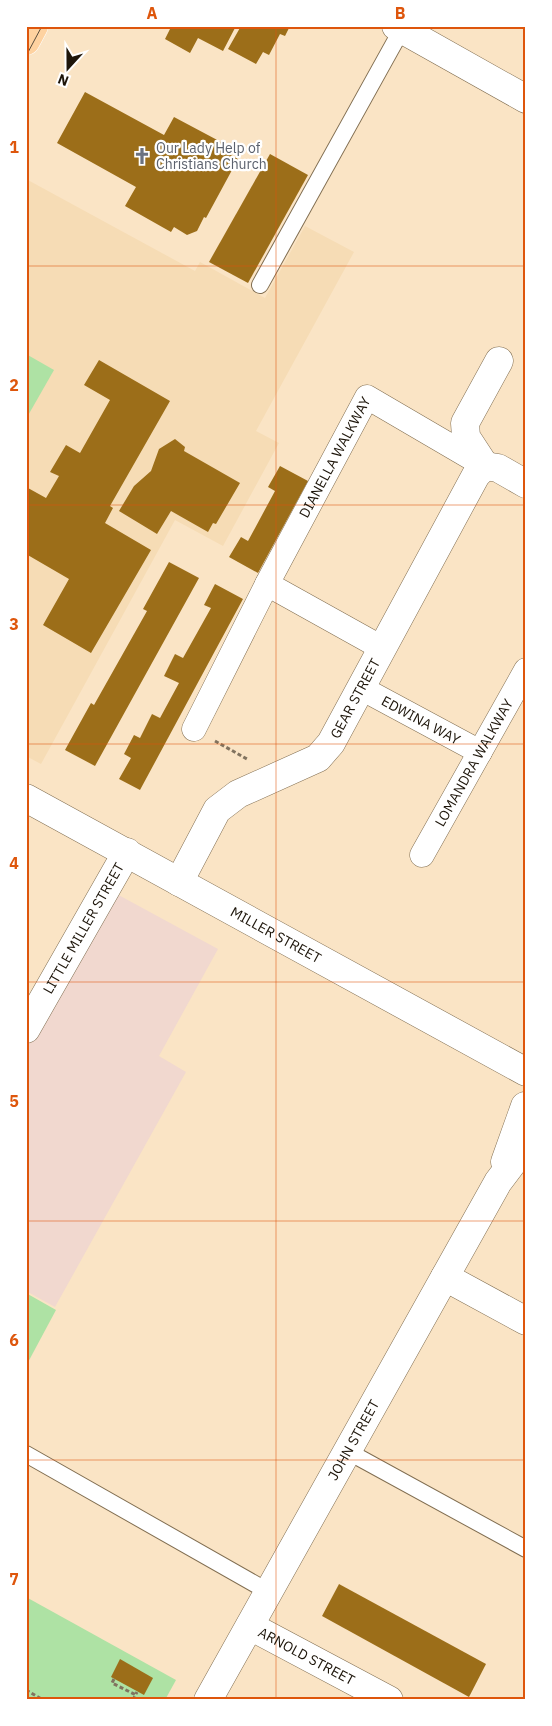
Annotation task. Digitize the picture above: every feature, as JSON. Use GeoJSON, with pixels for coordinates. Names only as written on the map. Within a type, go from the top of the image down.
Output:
{"type":"FeatureCollection","features":[{"type":"Feature","properties":{"kind":"main road"},"geometry":{"type":"LineString","coordinates":[[26,41],[34,26]]}},
{"type":"Feature","properties":{"kind":"street"},"geometry":{"type":"LineString","coordinates":[[399,28],[526,99]]}},
{"type":"Feature","properties":{"kind":"street"},"geometry":{"type":"LineString","coordinates":[[499,361],[465,423],[466,436],[485,466],[498,468],[526,484]]}},
{"type":"Feature","properties":{"kind":"street","name":"DIANELLA WALKWAY"},"geometry":{"type":"LineString","coordinates":[[194,729],[267,584],[367,397],[485,466]]}},
{"type":"Feature","properties":{"kind":"street","name":"GEAR STREET"},"geometry":{"type":"LineString","coordinates":[[179,882],[217,810],[238,794],[318,758],[331,743],[476,475],[485,466]]}},
{"type":"Feature","properties":{"kind":"street"},"geometry":{"type":"LineString","coordinates":[[267,584],[382,648]]}},
{"type":"Feature","properties":{"kind":"street","name":"LOMANDRA WALKWAY"},"geometry":{"type":"LineString","coordinates":[[422,855],[526,670]]}},
{"type":"Feature","properties":{"kind":"street","name":"EDWINA WAY"},"geometry":{"type":"LineString","coordinates":[[361,688],[480,752]]}},
{"type":"Feature","properties":{"kind":"street","name":"MILLER STREET"},"geometry":{"type":"LineString","coordinates":[[26,798],[526,1072]]}},
{"type":"Feature","properties":{"kind":"street","name":"LITTLE MILLER STREET"},"geometry":{"type":"LineString","coordinates":[[26,1029],[33,1000],[127,852]]}},
{"type":"Feature","properties":{"kind":"street"},"geometry":{"type":"LineString","coordinates":[[525,1106],[519,1089],[521,1080],[526,1072]]}},
{"type":"Feature","properties":{"kind":"street","name":"JOHN STREET"},"geometry":{"type":"LineString","coordinates":[[498,1182],[525,1106]]}},
{"type":"Feature","properties":{"kind":"street","name":"JOHN STREET"},"geometry":{"type":"LineString","coordinates":[[208,1700],[498,1182],[526,1144]]}},
{"type":"Feature","properties":{"kind":"street"},"geometry":{"type":"LineString","coordinates":[[445,1277],[526,1321]]}},
{"type":"Feature","properties":{"kind":"street","name":"ARNOLD STREET"},"geometry":{"type":"LineString","coordinates":[[250,1626],[389,1700]]}},
{"type":"Feature","properties":{"kind":"lane"},"geometry":{"type":"LineString","coordinates":[[260,285],[399,28]]}},
{"type":"Feature","properties":{"kind":"lane"},"geometry":{"type":"LineString","coordinates":[[346,1451],[526,1549]]}},
{"type":"Feature","properties":{"kind":"lane"},"geometry":{"type":"LineString","coordinates":[[26,1454],[269,1592]]}},
{"type":"Feature","properties":{"kind":"path"},"geometry":{"type":"LineString","coordinates":[[194,729],[252,762]]}},
{"type":"Feature","properties":{"kind":"path"},"geometry":{"type":"LineString","coordinates":[[114,1679],[112,1683],[137,1694],[133,1700]]}},
{"type":"Feature","properties":{"kind":"path"},"geometry":{"type":"LineString","coordinates":[[26,1690],[43,1700]]}},
{"type":"Feature","properties":{"kind":"shaded area"},"geometry":{"type":"Polygon","coordinates":[[[26,179],[195,271],[200,262],[265,298],[305,226],[354,252],[256,431],[279,443],[223,546],[175,520],[41,764],[26,756],[26,179]]]}},
{"type":"Feature","properties":{"kind":"shaded area"},"geometry":{"type":"Polygon","coordinates":[[[113,892],[218,949],[159,1056],[186,1072],[55,1307],[26,1291],[26,1049],[113,892]]]}},
{"type":"Feature","properties":{"kind":"green space"},"geometry":{"type":"Polygon","coordinates":[[[26,354],[54,370],[26,419],[26,354]]]}},
{"type":"Feature","properties":{"kind":"green space"},"geometry":{"type":"Polygon","coordinates":[[[26,1293],[56,1310],[26,1366],[26,1293]]]}},
{"type":"Feature","properties":{"kind":"green space"},"geometry":{"type":"Polygon","coordinates":[[[26,1597],[176,1680],[165,1700],[26,1700],[26,1597]]]}},
{"type":"Feature","properties":{"kind":"building"},"geometry":{"type":"Polygon","coordinates":[[[164,26],[236,26],[223,51],[198,38],[190,53],[165,39],[170,29],[164,26]]]}},
{"type":"Feature","properties":{"kind":"building"},"geometry":{"type":"Polygon","coordinates":[[[241,26],[290,26],[285,36],[280,34],[269,55],[263,52],[256,64],[228,49],[241,26]]]}},
{"type":"Feature","properties":{"kind":"building"},"geometry":{"type":"Polygon","coordinates":[[[85,92],[164,135],[174,117],[221,142],[218,148],[238,159],[197,231],[187,235],[174,227],[171,232],[125,206],[136,187],[57,143],[85,92]]]}},
{"type":"Feature","properties":{"kind":"building"},"geometry":{"type":"Polygon","coordinates":[[[270,154],[308,175],[248,283],[209,262],[270,154]]]}},
{"type":"Feature","properties":{"kind":"building"},"geometry":{"type":"Polygon","coordinates":[[[99,360],[170,401],[110,506],[113,508],[105,523],[151,550],[91,653],[43,625],[69,579],[26,554],[26,492],[28,488],[46,498],[59,476],[50,472],[66,445],[80,453],[110,400],[84,385],[99,360]]]}},
{"type":"Feature","properties":{"kind":"building"},"geometry":{"type":"Polygon","coordinates":[[[175,439],[185,447],[184,451],[240,483],[216,524],[213,523],[208,532],[171,511],[157,534],[119,511],[134,486],[151,471],[159,449],[175,439]]]}},
{"type":"Feature","properties":{"kind":"building"},"geometry":{"type":"Polygon","coordinates":[[[280,466],[308,481],[258,573],[229,557],[241,537],[248,541],[275,491],[268,487],[280,466]]]}},
{"type":"Feature","properties":{"kind":"building"},"geometry":{"type":"Polygon","coordinates":[[[169,562],[199,578],[95,766],[65,750],[91,703],[94,705],[147,611],[143,609],[169,562]]]}},
{"type":"Feature","properties":{"kind":"building"},"geometry":{"type":"Polygon","coordinates":[[[215,584],[243,599],[140,790],[119,779],[131,758],[124,754],[134,735],[140,738],[152,714],[160,718],[179,683],[164,676],[175,654],[183,658],[211,608],[204,605],[215,584]]]}},
{"type":"Feature","properties":{"kind":"building"},"geometry":{"type":"Polygon","coordinates":[[[339,1584],[486,1664],[469,1697],[322,1616],[339,1584]]]}},
{"type":"Feature","properties":{"kind":"building"},"geometry":{"type":"Polygon","coordinates":[[[120,1659],[153,1678],[144,1695],[111,1677],[120,1659]]]}},
{"type":"Feature","properties":{"kind":"tram line"},"geometry":{"type":"LineString","coordinates":[[26,56],[42,26]]}},
{"type":"Feature","properties":{"kind":"place","name":"Our Lady Help of Christians Church"},"geometry":{"type":"Point","coordinates":[142,156]}}]}
